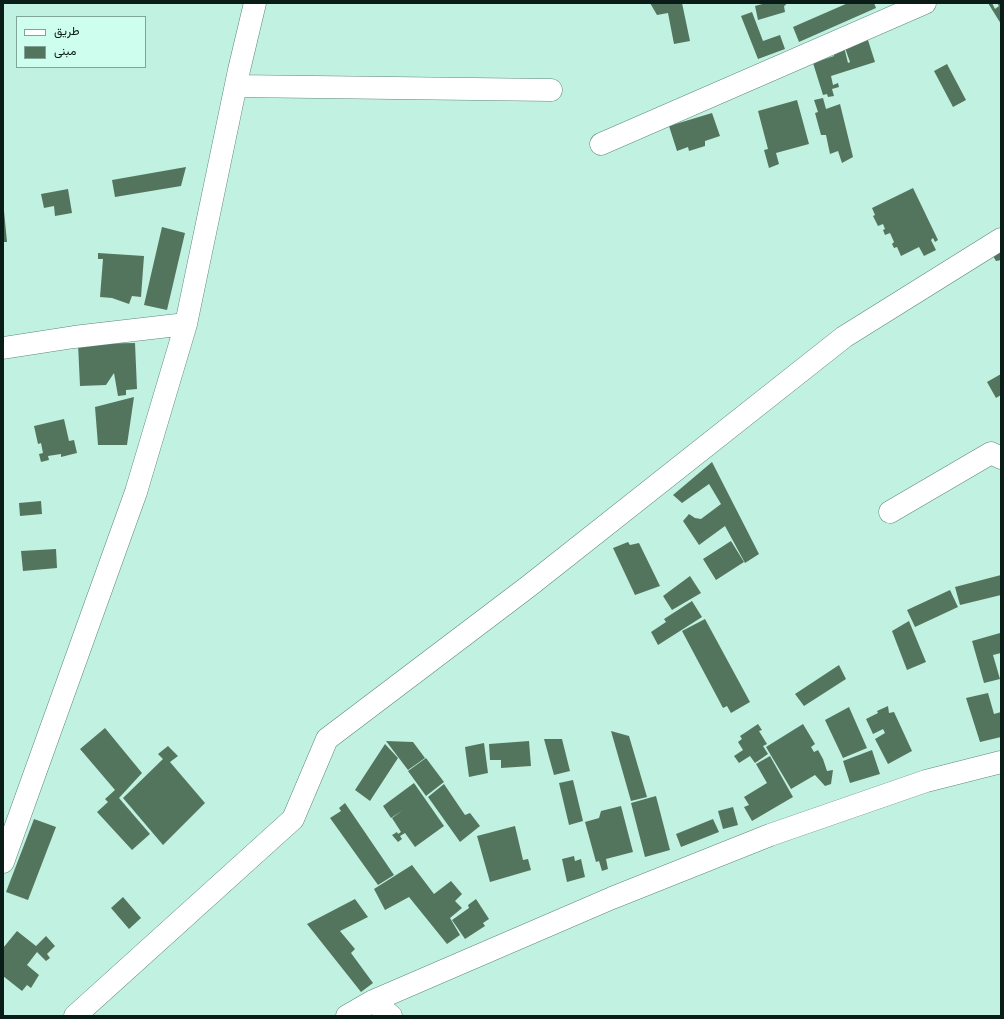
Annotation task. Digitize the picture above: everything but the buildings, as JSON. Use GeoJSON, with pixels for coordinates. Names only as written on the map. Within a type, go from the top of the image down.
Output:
{"type":"FeatureCollection","features":[{"type":"Feature","properties":{"kind":"street"},"geometry":{"type":"LineString","coordinates":[[3,862],[136,492],[186,324],[255,3]]}},
{"type":"Feature","properties":{"kind":"street"},"geometry":{"type":"LineString","coordinates":[[601,144],[925,3]]}},
{"type":"Feature","properties":{"kind":"street"},"geometry":{"type":"LineString","coordinates":[[236,86],[551,90]]}},
{"type":"Feature","properties":{"kind":"street"},"geometry":{"type":"LineString","coordinates":[[75,1016],[293,819],[327,739],[535,581],[844,337],[1001,239]]}},
{"type":"Feature","properties":{"kind":"street"},"geometry":{"type":"LineString","coordinates":[[3,348],[74,337],[186,324]]}},
{"type":"Feature","properties":{"kind":"street"},"geometry":{"type":"LineString","coordinates":[[890,512],[991,453],[1001,458]]}},
{"type":"Feature","properties":{"kind":"street"},"geometry":{"type":"LineString","coordinates":[[347,1016],[373,1000],[612,898],[770,834],[926,781],[1001,762]]}},
{"type":"Feature","properties":{"kind":"street"},"geometry":{"type":"LineString","coordinates":[[373,1000],[391,1016]]}}]}
